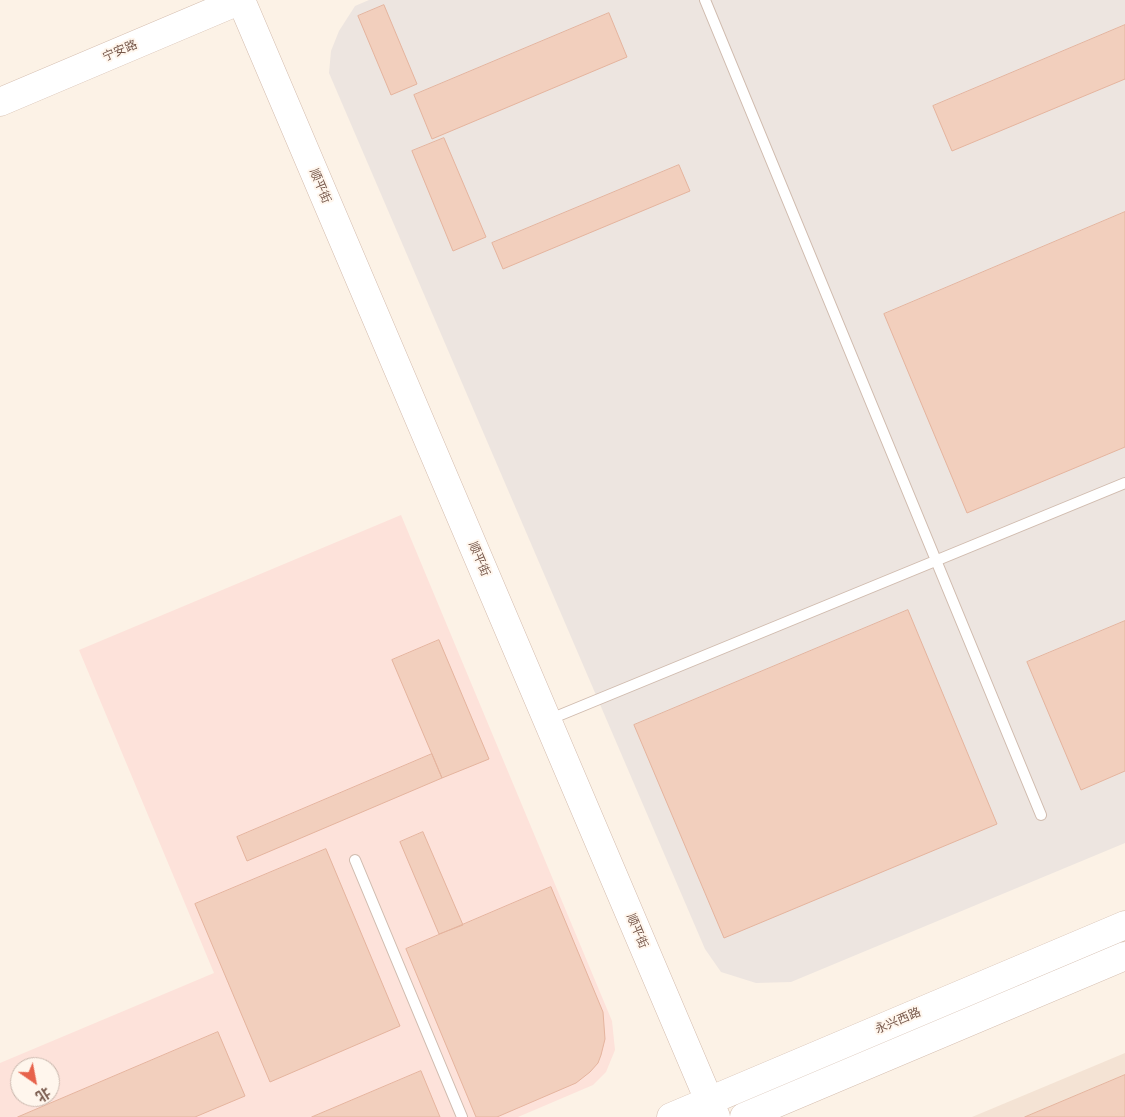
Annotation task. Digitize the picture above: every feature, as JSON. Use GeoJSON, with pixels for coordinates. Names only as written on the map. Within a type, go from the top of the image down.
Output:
{"type":"FeatureCollection","features":[{"type":"Feature","properties":{"kind":"street","name":"宁安路"},"geometry":{"type":"LineString","coordinates":[[0,102],[241,0]]}},
{"type":"Feature","properties":{"kind":"street","name":"顺平街"},"geometry":{"type":"LineString","coordinates":[[241,0],[713,1109]]}},
{"type":"Feature","properties":{"kind":"street","name":"永兴西路"},"geometry":{"type":"LineString","coordinates":[[671,1117],[713,1109],[1125,925]]}},
{"type":"Feature","properties":{"kind":"street"},"geometry":{"type":"LineString","coordinates":[[744,1117],[1125,956]]}},
{"type":"Feature","properties":{"kind":"lane"},"geometry":{"type":"LineString","coordinates":[[706,0],[1041,815]]}},
{"type":"Feature","properties":{"kind":"lane"},"geometry":{"type":"LineString","coordinates":[[547,720],[1125,483]]}},
{"type":"Feature","properties":{"kind":"lane"},"geometry":{"type":"LineString","coordinates":[[355,860],[462,1117]]}},
{"type":"Feature","properties":{"kind":"shaded area"},"geometry":{"type":"Polygon","coordinates":[[[369,0],[1125,0],[1125,843],[791,982],[756,983],[721,972],[705,949],[329,73],[331,51],[339,31],[355,6],[369,0]]]}},
{"type":"Feature","properties":{"kind":"shaded area"},"geometry":{"type":"Polygon","coordinates":[[[401,515],[612,1021],[615,1050],[606,1072],[593,1085],[518,1117],[0,1117],[0,1063],[10,1059],[10,1107],[60,1107],[60,1057],[14,1057],[214,973],[79,650],[401,515]]]}},
{"type":"Feature","properties":{"kind":"shaded area"},"geometry":{"type":"Polygon","coordinates":[[[1125,1053],[1125,1117],[972,1117],[1125,1053]]]}},
{"type":"Feature","properties":{"kind":"building"},"geometry":{"type":"Polygon","coordinates":[[[384,5],[417,84],[391,95],[358,16],[384,5]]]}},
{"type":"Feature","properties":{"kind":"building"},"geometry":{"type":"Polygon","coordinates":[[[609,13],[627,57],[432,139],[414,95],[609,13]]]}},
{"type":"Feature","properties":{"kind":"building"},"geometry":{"type":"Polygon","coordinates":[[[1125,25],[1125,79],[952,151],[933,106],[1125,25]]]}},
{"type":"Feature","properties":{"kind":"building"},"geometry":{"type":"Polygon","coordinates":[[[444,138],[486,237],[453,251],[412,151],[444,138]]]}},
{"type":"Feature","properties":{"kind":"building"},"geometry":{"type":"Polygon","coordinates":[[[679,165],[690,191],[503,269],[492,243],[679,165]]]}},
{"type":"Feature","properties":{"kind":"building"},"geometry":{"type":"Polygon","coordinates":[[[1125,212],[1125,447],[967,513],[884,314],[1125,212]]]}},
{"type":"Feature","properties":{"kind":"building"},"geometry":{"type":"Polygon","coordinates":[[[908,610],[997,824],[724,938],[634,725],[908,610]]]}},
{"type":"Feature","properties":{"kind":"building"},"geometry":{"type":"Polygon","coordinates":[[[1125,621],[1125,771],[1081,790],[1027,662],[1125,621]]]}},
{"type":"Feature","properties":{"kind":"building"},"geometry":{"type":"Polygon","coordinates":[[[439,640],[489,759],[442,778],[392,660],[439,640]]]}},
{"type":"Feature","properties":{"kind":"building"},"geometry":{"type":"Polygon","coordinates":[[[432,754],[442,778],[247,861],[237,837],[432,754]]]}},
{"type":"Feature","properties":{"kind":"building"},"geometry":{"type":"Polygon","coordinates":[[[423,832],[463,925],[439,934],[400,842],[423,832]]]}},
{"type":"Feature","properties":{"kind":"building"},"geometry":{"type":"Polygon","coordinates":[[[326,849],[400,1026],[270,1082],[195,904],[326,849]]]}},
{"type":"Feature","properties":{"kind":"building"},"geometry":{"type":"Polygon","coordinates":[[[551,887],[603,1012],[605,1039],[601,1055],[598,1063],[590,1072],[576,1083],[497,1117],[476,1117],[406,949],[551,887]]]}},
{"type":"Feature","properties":{"kind":"building"},"geometry":{"type":"Polygon","coordinates":[[[218,1032],[245,1096],[195,1117],[18,1117],[42,1107],[60,1107],[60,1099],[218,1032]]]}},
{"type":"Feature","properties":{"kind":"building"},"geometry":{"type":"Polygon","coordinates":[[[421,1071],[440,1117],[312,1117],[421,1071]]]}},
{"type":"Feature","properties":{"kind":"building"},"geometry":{"type":"Polygon","coordinates":[[[1125,1075],[1125,1117],[1025,1117],[1125,1075]]]}}]}
